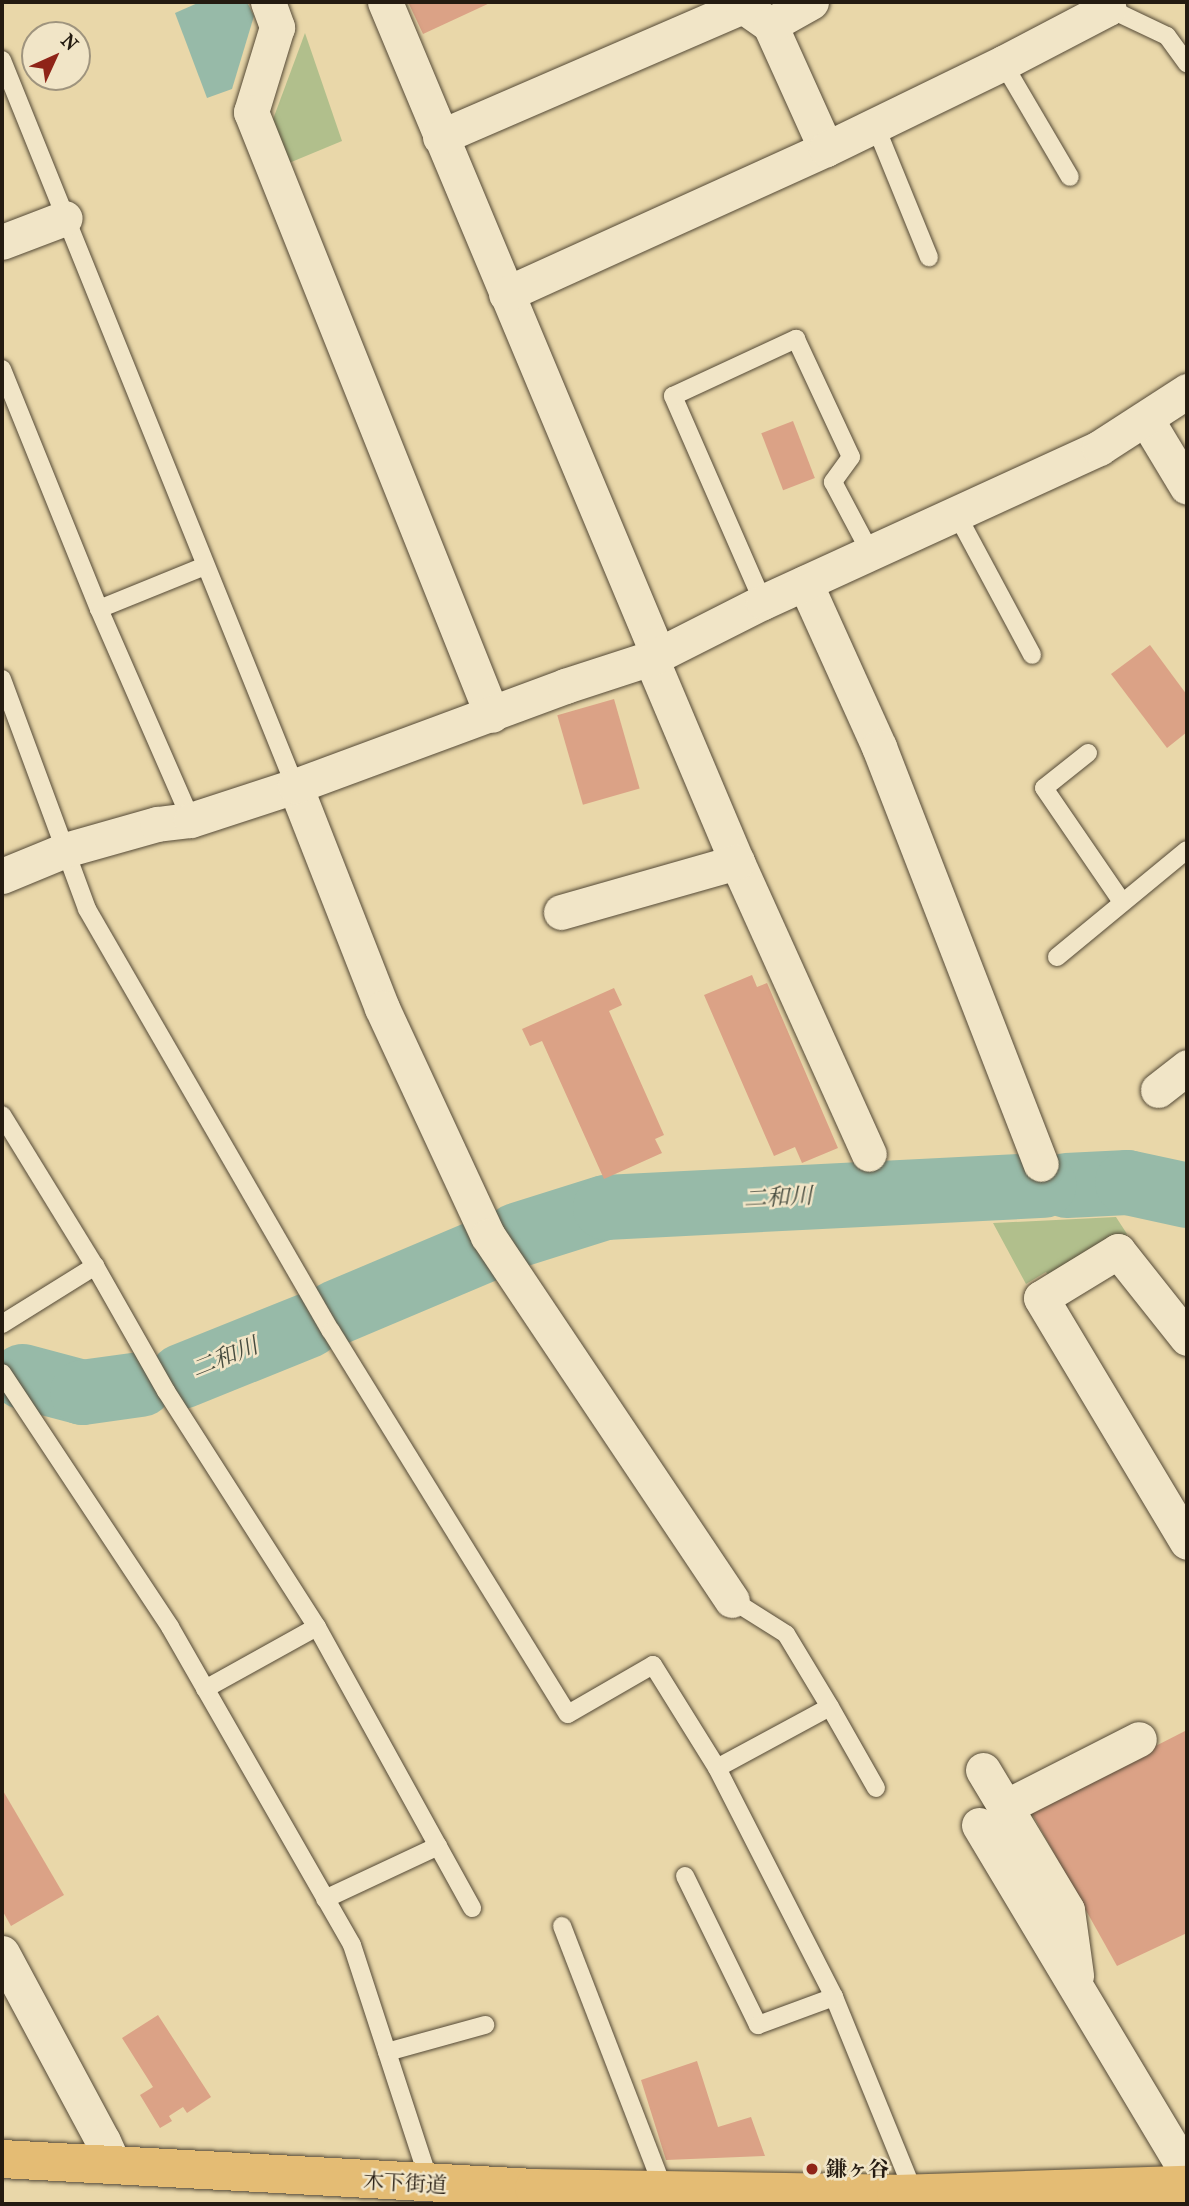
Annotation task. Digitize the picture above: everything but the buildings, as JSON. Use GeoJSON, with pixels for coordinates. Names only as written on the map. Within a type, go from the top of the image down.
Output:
{"type":"FeatureCollection","features":[{"type":"Feature","properties":{"kind":"main road","name":"木下街道"},"geometry":{"type":"LineString","coordinates":[[2,2159],[114,2166],[373,2190],[430,2184],[620,2197],[664,2191],[903,2197],[1187,2185]]}},
{"type":"Feature","properties":{"kind":"street"},"geometry":{"type":"LineString","coordinates":[[268,2],[277,27],[251,112],[492,715]]}},
{"type":"Feature","properties":{"kind":"street"},"geometry":{"type":"LineString","coordinates":[[385,2],[654,645],[654,668],[737,862],[869,1154]]}},
{"type":"Feature","properties":{"kind":"street"},"geometry":{"type":"LineString","coordinates":[[770,25],[811,2]]}},
{"type":"Feature","properties":{"kind":"street"},"geometry":{"type":"LineString","coordinates":[[506,294],[826,149],[1003,63],[1106,5]]}},
{"type":"Feature","properties":{"kind":"street"},"geometry":{"type":"LineString","coordinates":[[440,137],[743,6],[770,25],[826,149]]}},
{"type":"Feature","properties":{"kind":"street"},"geometry":{"type":"LineString","coordinates":[[2,242],[65,218]]}},
{"type":"Feature","properties":{"kind":"street"},"geometry":{"type":"LineString","coordinates":[[2,876],[65,850],[157,824],[191,820],[295,786],[565,686],[654,657],[763,602],[1099,448],[1187,391]]}},
{"type":"Feature","properties":{"kind":"street"},"geometry":{"type":"LineString","coordinates":[[1146,419],[1187,486]]}},
{"type":"Feature","properties":{"kind":"street"},"geometry":{"type":"LineString","coordinates":[[805,583],[879,747],[1041,1164]]}},
{"type":"Feature","properties":{"kind":"street"},"geometry":{"type":"LineString","coordinates":[[295,786],[382,1008],[488,1236],[732,1601]]}},
{"type":"Feature","properties":{"kind":"street"},"geometry":{"type":"LineString","coordinates":[[561,912],[737,862]]}},
{"type":"Feature","properties":{"kind":"street"},"geometry":{"type":"LineString","coordinates":[[1158,1090],[1187,1067]]}},
{"type":"Feature","properties":{"kind":"street"},"geometry":{"type":"LineString","coordinates":[[1187,1338],[1118,1251],[1041,1298],[1187,1542]]}},
{"type":"Feature","properties":{"kind":"street"},"geometry":{"type":"LineString","coordinates":[[992,1816],[1139,1739]]}},
{"type":"Feature","properties":{"kind":"street"},"geometry":{"type":"LineString","coordinates":[[983,1770],[992,1816],[1067,1910],[1077,1989],[1187,2173]]}},
{"type":"Feature","properties":{"kind":"street"},"geometry":{"type":"LineString","coordinates":[[2,1952],[114,2166]]}},
{"type":"Feature","properties":{"kind":"lane"},"geometry":{"type":"LineString","coordinates":[[1106,5],[1167,36],[1187,64]]}},
{"type":"Feature","properties":{"kind":"lane"},"geometry":{"type":"LineString","coordinates":[[2,60],[295,786]]}},
{"type":"Feature","properties":{"kind":"lane"},"geometry":{"type":"LineString","coordinates":[[1003,63],[1070,177]]}},
{"type":"Feature","properties":{"kind":"lane"},"geometry":{"type":"LineString","coordinates":[[875,125],[929,257]]}},
{"type":"Feature","properties":{"kind":"lane"},"geometry":{"type":"LineString","coordinates":[[763,602],[674,396],[796,339],[851,457],[834,482],[870,552]]}},
{"type":"Feature","properties":{"kind":"lane"},"geometry":{"type":"LineString","coordinates":[[2,369],[99,609],[191,820]]}},
{"type":"Feature","properties":{"kind":"lane"},"geometry":{"type":"LineString","coordinates":[[956,513],[1032,655]]}},
{"type":"Feature","properties":{"kind":"lane"},"geometry":{"type":"LineString","coordinates":[[99,609],[205,566]]}},
{"type":"Feature","properties":{"kind":"lane"},"geometry":{"type":"LineString","coordinates":[[2,679],[87,909],[331,1331],[568,1714],[653,1665],[717,1768],[834,1997],[903,2197]]}},
{"type":"Feature","properties":{"kind":"lane"},"geometry":{"type":"LineString","coordinates":[[1088,753],[1044,788],[1122,902]]}},
{"type":"Feature","properties":{"kind":"lane"},"geometry":{"type":"LineString","coordinates":[[1057,957],[1187,850]]}},
{"type":"Feature","properties":{"kind":"lane"},"geometry":{"type":"LineString","coordinates":[[2,1115],[95,1266],[166,1391],[317,1627],[472,1908]]}},
{"type":"Feature","properties":{"kind":"lane"},"geometry":{"type":"LineString","coordinates":[[2,1324],[95,1266]]}},
{"type":"Feature","properties":{"kind":"lane"},"geometry":{"type":"LineString","coordinates":[[2,1373],[170,1627],[352,1945],[430,2184]]}},
{"type":"Feature","properties":{"kind":"lane"},"geometry":{"type":"LineString","coordinates":[[732,1601],[786,1634],[877,1788]]}},
{"type":"Feature","properties":{"kind":"lane"},"geometry":{"type":"LineString","coordinates":[[205,1689],[317,1627]]}},
{"type":"Feature","properties":{"kind":"lane"},"geometry":{"type":"LineString","coordinates":[[717,1768],[830,1707]]}},
{"type":"Feature","properties":{"kind":"lane"},"geometry":{"type":"LineString","coordinates":[[325,1899],[438,1846]]}},
{"type":"Feature","properties":{"kind":"lane"},"geometry":{"type":"LineString","coordinates":[[685,1876],[758,2025],[834,1997]]}},
{"type":"Feature","properties":{"kind":"lane"},"geometry":{"type":"LineString","coordinates":[[562,1926],[664,2191]]}},
{"type":"Feature","properties":{"kind":"lane"},"geometry":{"type":"LineString","coordinates":[[387,2052],[485,2025]]}},
{"type":"Feature","properties":{"kind":"green space"},"geometry":{"type":"Polygon","coordinates":[[[305,33],[342,141],[289,163],[272,122],[305,33]]]}},
{"type":"Feature","properties":{"kind":"green space"},"geometry":{"type":"Polygon","coordinates":[[[1116,1217],[1127,1234],[1051,1279],[1046,1272],[1026,1284],[993,1223],[1116,1217]]]}},
{"type":"Feature","properties":{"kind":"shaded area"},"geometry":{"type":"Polygon","coordinates":[[[200,2],[247,2],[254,16],[232,89],[207,98],[175,13],[200,2]]]}},
{"type":"Feature","properties":{"kind":"waterway","name":"二和川"},"geometry":{"type":"LineString","coordinates":[[1066,1185],[1127,1182],[1187,1195]]}},
{"type":"Feature","properties":{"kind":"waterway","name":"二和川"},"geometry":{"type":"LineString","coordinates":[[516,1235],[605,1207],[1043,1185]]}},
{"type":"Feature","properties":{"kind":"waterway","name":"二和川"},"geometry":{"type":"LineString","coordinates":[[336,1312],[483,1250]]}},
{"type":"Feature","properties":{"kind":"waterway","name":"二和川"},"geometry":{"type":"LineString","coordinates":[[181,1376],[308,1325]]}},
{"type":"Feature","properties":{"kind":"waterway","name":"二和川"},"geometry":{"type":"LineString","coordinates":[[22,1376],[82,1392],[140,1384]]}},
{"type":"Feature","properties":{"kind":"place","name":"鎌ヶ谷"},"geometry":{"type":"Point","coordinates":[812,2169]}}]}
